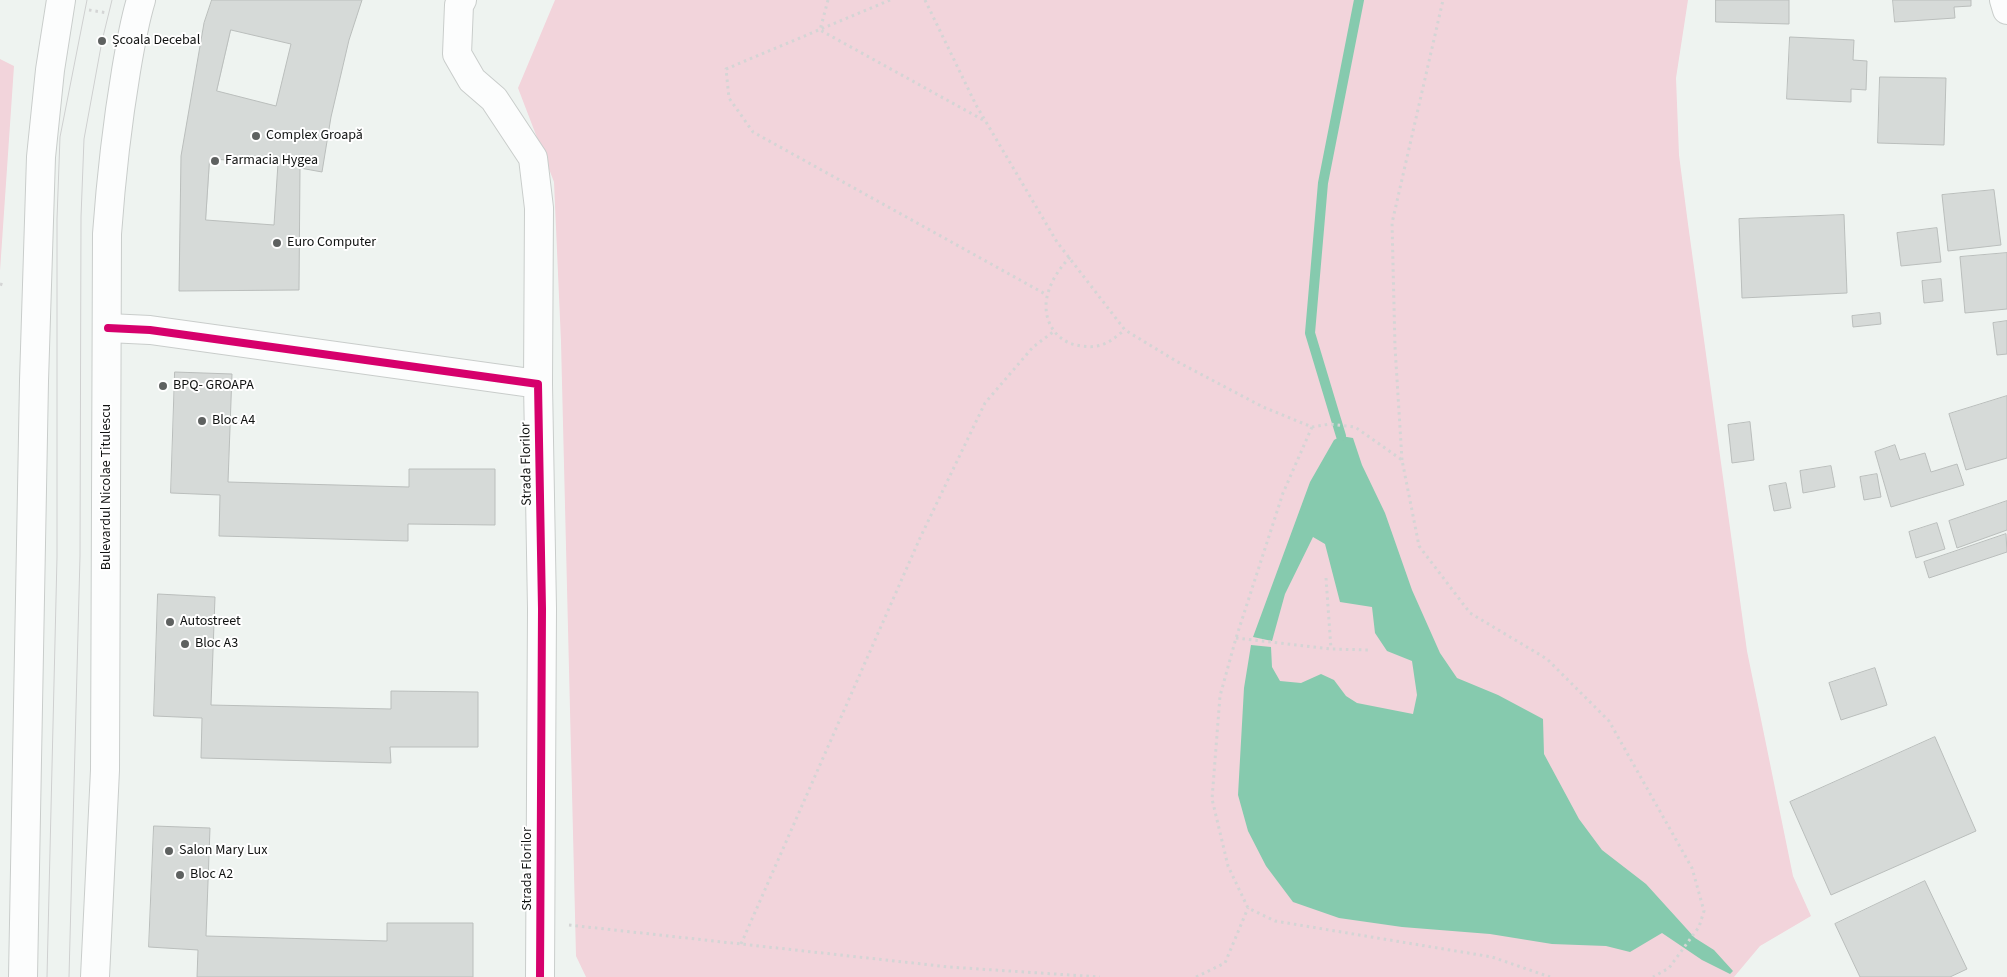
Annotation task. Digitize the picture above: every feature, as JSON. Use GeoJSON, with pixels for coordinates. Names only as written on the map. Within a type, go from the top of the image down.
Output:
{"type":"FeatureCollection","features":[{"type":"Feature","properties":{"kind":"main road"},"geometry":{"type":"LineString","coordinates":[[23,977],[34,391],[41,157],[49,79],[61,0]]}},
{"type":"Feature","properties":{"kind":"main road","name":"Bulevardul Nicolae Titulescu"},"geometry":{"type":"LineString","coordinates":[[95,977],[105,770],[108,234],[112,164],[134,26],[141,0]]}},
{"type":"Feature","properties":{"kind":"main road","name":"Strada Florilor"},"geometry":{"type":"LineString","coordinates":[[462,0],[460,5],[457,54],[472,80],[494,99],[534,158],[539,208],[538,384],[542,609],[539,847],[540,977]]}},
{"type":"Feature","properties":{"kind":"main road"},"geometry":{"type":"LineString","coordinates":[[2004,0],[2007,10]]}},
{"type":"Feature","properties":{"kind":"main road"},"geometry":{"type":"LineString","coordinates":[[108,328],[150,330],[538,384]]}},
{"type":"Feature","properties":{"kind":"path"},"geometry":{"type":"LineString","coordinates":[[820,30],[828,0]]}},
{"type":"Feature","properties":{"kind":"path"},"geometry":{"type":"LineString","coordinates":[[890,0],[726,69],[729,98],[753,132],[1047,295]]}},
{"type":"Feature","properties":{"kind":"path"},"geometry":{"type":"LineString","coordinates":[[925,0],[976,105],[1057,242],[1125,330],[1176,361],[1263,407],[1312,427],[1330,424],[1355,427],[1402,460]]}},
{"type":"Feature","properties":{"kind":"path"},"geometry":{"type":"LineString","coordinates":[[1443,0],[1392,224],[1395,347],[1402,460],[1419,546],[1470,613],[1547,659],[1609,721],[1692,868],[1704,912],[1699,927],[1669,968],[1653,977]]}},
{"type":"Feature","properties":{"kind":"path"},"geometry":{"type":"LineString","coordinates":[[820,30],[986,122]]}},
{"type":"Feature","properties":{"kind":"path"},"geometry":{"type":"LineString","coordinates":[[1070,257],[1057,273],[1047,295],[1047,319],[1053,332],[1068,343],[1088,348],[1104,344],[1125,330]]}},
{"type":"Feature","properties":{"kind":"path"},"geometry":{"type":"LineString","coordinates":[[0,284],[6,286]]}},
{"type":"Feature","properties":{"kind":"path"},"geometry":{"type":"LineString","coordinates":[[741,944],[920,538],[985,403],[1033,347],[1053,332]]}},
{"type":"Feature","properties":{"kind":"path"},"geometry":{"type":"LineString","coordinates":[[1312,427],[1283,493],[1236,638],[1220,696],[1212,799],[1228,866],[1248,908],[1275,921],[1492,957],[1550,977]]}},
{"type":"Feature","properties":{"kind":"path"},"geometry":{"type":"LineString","coordinates":[[1326,578],[1331,649]]}},
{"type":"Feature","properties":{"kind":"path"},"geometry":{"type":"LineString","coordinates":[[1236,638],[1331,649],[1370,650]]}},
{"type":"Feature","properties":{"kind":"path"},"geometry":{"type":"LineString","coordinates":[[1196,977],[1225,963],[1248,908]]}},
{"type":"Feature","properties":{"kind":"path"},"geometry":{"type":"LineString","coordinates":[[541,927],[576,925],[949,967],[1100,977]]}},
{"type":"Feature","properties":{"kind":"shaded area"},"geometry":{"type":"Polygon","coordinates":[[[555,0],[1688,0],[1676,78],[1679,155],[1688,224],[1747,651],[1793,876],[1811,916],[1760,946],[1734,977],[586,977],[576,956],[561,342],[554,182],[518,88],[555,0]]]}},
{"type":"Feature","properties":{"kind":"shaded area"},"geometry":{"type":"Polygon","coordinates":[[[0,59],[14,66],[0,271],[0,59]]]}},
{"type":"Feature","properties":{"kind":"shaded area"},"geometry":{"type":"Polygon","coordinates":[[[1341,436],[1353,438],[1362,465],[1385,513],[1412,590],[1440,653],[1457,678],[1498,695],[1543,719],[1544,754],[1579,819],[1602,850],[1646,884],[1695,938],[1714,950],[1733,971],[1730,974],[1702,960],[1662,933],[1630,952],[1606,946],[1552,944],[1490,934],[1402,927],[1339,918],[1293,902],[1266,866],[1248,831],[1238,795],[1244,688],[1251,645],[1271,647],[1272,667],[1280,681],[1301,683],[1321,674],[1334,680],[1346,696],[1357,703],[1413,714],[1417,695],[1412,661],[1387,651],[1375,633],[1372,607],[1340,602],[1325,544],[1313,537],[1285,594],[1272,641],[1253,637],[1310,482],[1334,440],[1341,436]]]}},
{"type":"Feature","properties":{"kind":"building","name":"Complex Groapă"},"geometry":{"type":"Polygon","coordinates":[[[212,0],[362,0],[349,40],[331,117],[322,172],[300,168],[299,290],[179,291],[181,156],[204,23],[212,0]],[[231,30],[217,91],[276,106],[291,44],[231,30]],[[210,159],[206,220],[274,225],[278,163],[210,159]]]}},
{"type":"Feature","properties":{"kind":"building"},"geometry":{"type":"Polygon","coordinates":[[[1716,0],[1789,0],[1789,24],[1716,22],[1716,0]]]}},
{"type":"Feature","properties":{"kind":"building"},"geometry":{"type":"Polygon","coordinates":[[[1893,0],[1971,0],[1971,6],[1954,7],[1955,18],[1895,22],[1893,0]]]}},
{"type":"Feature","properties":{"kind":"building"},"geometry":{"type":"Polygon","coordinates":[[[1790,37],[1854,40],[1853,60],[1867,61],[1866,90],[1851,89],[1851,102],[1787,99],[1790,37]]]}},
{"type":"Feature","properties":{"kind":"building"},"geometry":{"type":"Polygon","coordinates":[[[1880,77],[1946,78],[1944,145],[1878,143],[1880,77]]]}},
{"type":"Feature","properties":{"kind":"building"},"geometry":{"type":"Polygon","coordinates":[[[1994,190],[2001,245],[1948,251],[1942,195],[1994,190]]]}},
{"type":"Feature","properties":{"kind":"building"},"geometry":{"type":"Polygon","coordinates":[[[1844,215],[1847,293],[1742,298],[1739,219],[1844,215]]]}},
{"type":"Feature","properties":{"kind":"building"},"geometry":{"type":"Polygon","coordinates":[[[1937,228],[1941,262],[1901,266],[1897,233],[1937,228]]]}},
{"type":"Feature","properties":{"kind":"building"},"geometry":{"type":"Polygon","coordinates":[[[2007,253],[2007,309],[1965,313],[1960,257],[2007,253]]]}},
{"type":"Feature","properties":{"kind":"building"},"geometry":{"type":"Polygon","coordinates":[[[1941,279],[1943,301],[1924,303],[1922,281],[1941,279]]]}},
{"type":"Feature","properties":{"kind":"building"},"geometry":{"type":"Polygon","coordinates":[[[1880,313],[1881,324],[1853,327],[1852,316],[1880,313]]]}},
{"type":"Feature","properties":{"kind":"building"},"geometry":{"type":"Polygon","coordinates":[[[2007,321],[2007,354],[1997,355],[1993,323],[2007,321]]]}},
{"type":"Feature","properties":{"kind":"building","name":"Bloc A4"},"geometry":{"type":"Polygon","coordinates":[[[175,372],[232,374],[228,482],[409,487],[409,469],[495,469],[495,525],[408,524],[408,541],[219,536],[220,495],[171,493],[175,372]]]}},
{"type":"Feature","properties":{"kind":"building"},"geometry":{"type":"Polygon","coordinates":[[[2007,396],[2007,458],[1966,470],[1949,414],[2007,396]]]}},
{"type":"Feature","properties":{"kind":"building"},"geometry":{"type":"Polygon","coordinates":[[[1750,422],[1754,460],[1732,463],[1728,425],[1750,422]]]}},
{"type":"Feature","properties":{"kind":"building"},"geometry":{"type":"Polygon","coordinates":[[[1895,445],[1900,460],[1925,453],[1931,472],[1957,464],[1964,485],[1891,507],[1875,452],[1895,445]]]}},
{"type":"Feature","properties":{"kind":"building"},"geometry":{"type":"Polygon","coordinates":[[[1831,466],[1835,487],[1803,493],[1800,471],[1831,466]]]}},
{"type":"Feature","properties":{"kind":"building"},"geometry":{"type":"Polygon","coordinates":[[[1877,474],[1881,497],[1864,500],[1860,477],[1877,474]]]}},
{"type":"Feature","properties":{"kind":"building"},"geometry":{"type":"Polygon","coordinates":[[[1786,483],[1791,508],[1774,511],[1769,486],[1786,483]]]}},
{"type":"Feature","properties":{"kind":"building"},"geometry":{"type":"Polygon","coordinates":[[[2007,501],[2007,530],[1957,548],[1949,521],[2007,501]]]}},
{"type":"Feature","properties":{"kind":"building"},"geometry":{"type":"Polygon","coordinates":[[[1937,523],[1945,549],[1916,558],[1909,532],[1937,523]]]}},
{"type":"Feature","properties":{"kind":"building"},"geometry":{"type":"Polygon","coordinates":[[[2006,534],[2007,552],[1929,578],[1924,562],[2006,534]]]}},
{"type":"Feature","properties":{"kind":"building","name":"Bloc A3"},"geometry":{"type":"Polygon","coordinates":[[[158,594],[215,597],[211,705],[391,709],[391,691],[478,692],[478,747],[390,747],[391,763],[201,758],[202,718],[154,716],[158,594]]]}},
{"type":"Feature","properties":{"kind":"building"},"geometry":{"type":"Polygon","coordinates":[[[1875,668],[1887,705],[1841,720],[1829,683],[1875,668]]]}},
{"type":"Feature","properties":{"kind":"building"},"geometry":{"type":"Polygon","coordinates":[[[1935,737],[1976,831],[1831,895],[1790,802],[1935,737]]]}},
{"type":"Feature","properties":{"kind":"building","name":"Bloc A2"},"geometry":{"type":"Polygon","coordinates":[[[154,826],[210,828],[206,936],[387,941],[387,923],[473,923],[473,977],[197,977],[198,950],[149,947],[154,826]]]}},
{"type":"Feature","properties":{"kind":"building"},"geometry":{"type":"Polygon","coordinates":[[[1925,881],[1967,969],[1950,977],[1860,977],[1835,924],[1925,881]]]}},
{"type":"Feature","properties":{"kind":"waterway"},"geometry":{"type":"LineString","coordinates":[[1341,436],[1310,333],[1323,183],[1359,0]]}},
{"type":"Feature","properties":{"kind":"tram line"},"geometry":{"type":"LineString","coordinates":[[47,977],[57,557],[57,219],[60,137],[87,0]]}},
{"type":"Feature","properties":{"kind":"tram line"},"geometry":{"type":"LineString","coordinates":[[69,977],[80,556],[81,217],[84,139],[102,41],[112,0]]}},
{"type":"Feature","properties":{"kind":"cycle path"},"geometry":{"type":"LineString","coordinates":[[108,328],[150,330],[538,384],[542,609],[540,977]]}},
{"type":"Feature","properties":{"kind":"place","name":"Școala Decebal"},"geometry":{"type":"Point","coordinates":[102,41]}},
{"type":"Feature","properties":{"kind":"place","name":"Complex Groapă"},"geometry":{"type":"Point","coordinates":[256,136]}},
{"type":"Feature","properties":{"kind":"place","name":"Farmacia Hygea"},"geometry":{"type":"Point","coordinates":[215,161]}},
{"type":"Feature","properties":{"kind":"place","name":"Euro Computer"},"geometry":{"type":"Point","coordinates":[277,243]}},
{"type":"Feature","properties":{"kind":"place","name":"BPQ- GROAPA"},"geometry":{"type":"Point","coordinates":[163,386]}},
{"type":"Feature","properties":{"kind":"place","name":"Bloc A4"},"geometry":{"type":"Point","coordinates":[202,421]}},
{"type":"Feature","properties":{"kind":"place","name":"Autostreet"},"geometry":{"type":"Point","coordinates":[170,622]}},
{"type":"Feature","properties":{"kind":"place","name":"Bloc A3"},"geometry":{"type":"Point","coordinates":[185,644]}},
{"type":"Feature","properties":{"kind":"place","name":"Salon Mary Lux"},"geometry":{"type":"Point","coordinates":[169,851]}},
{"type":"Feature","properties":{"kind":"place","name":"Bloc A2"},"geometry":{"type":"Point","coordinates":[180,875]}}]}
